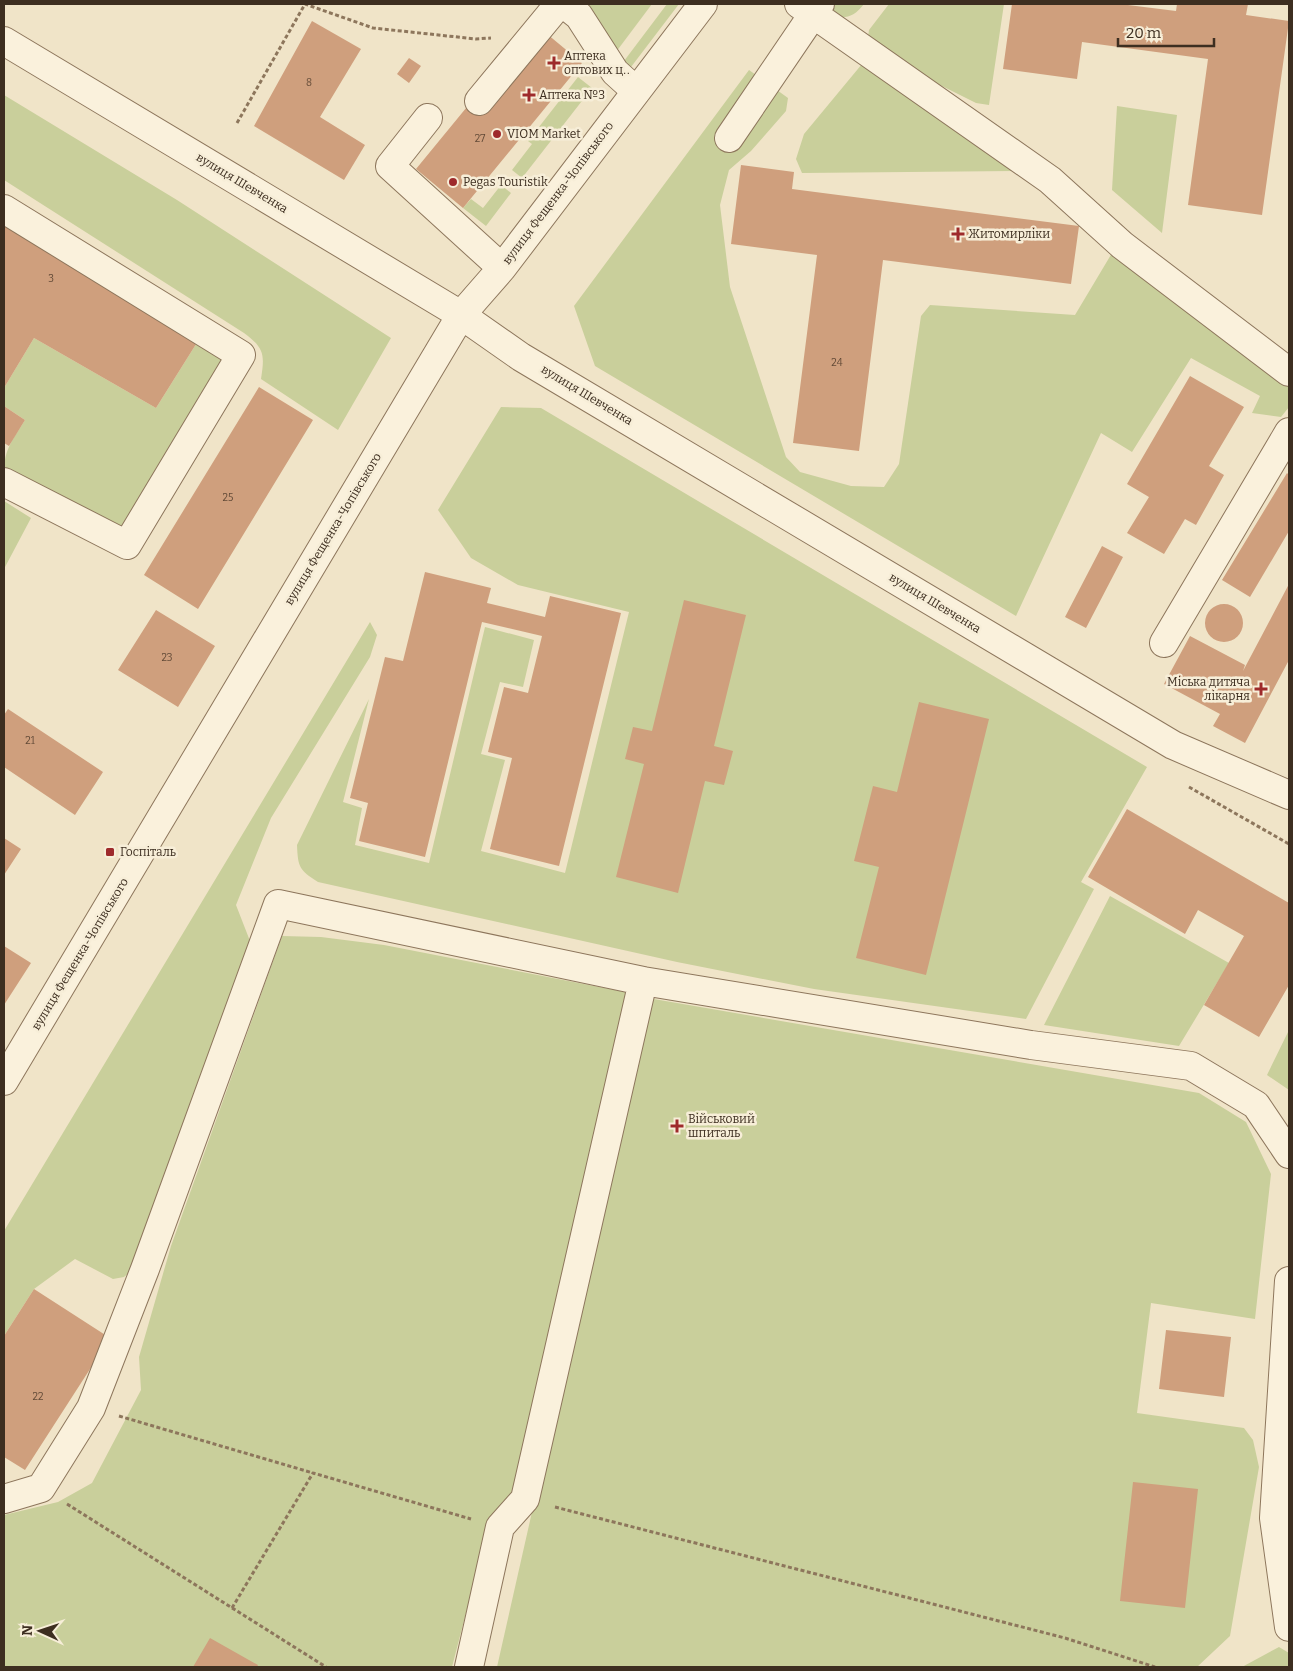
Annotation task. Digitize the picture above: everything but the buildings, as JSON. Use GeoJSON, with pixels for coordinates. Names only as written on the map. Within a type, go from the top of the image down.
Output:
{"type":"FeatureCollection","features":[{"type":"Feature","properties":{"kind":"street"},"geometry":{"type":"LineString","coordinates":[[479,101],[559,4]]}},
{"type":"Feature","properties":{"kind":"street"},"geometry":{"type":"LineString","coordinates":[[564,4],[579,16],[615,72],[636,91]]}},
{"type":"Feature","properties":{"kind":"street","name":"вулиця Фещенка-Чопівського"},"geometry":{"type":"LineString","coordinates":[[4,1081],[461,315],[502,268],[703,4]]}},
{"type":"Feature","properties":{"kind":"street"},"geometry":{"type":"LineString","coordinates":[[728,138],[811,7],[1050,180],[1122,245],[1289,372]]}},
{"type":"Feature","properties":{"kind":"street","name":"вулиця Шевченка"},"geometry":{"type":"LineString","coordinates":[[4,41],[461,315],[521,356],[1173,745],[1289,795]]}},
{"type":"Feature","properties":{"kind":"street"},"geometry":{"type":"LineString","coordinates":[[428,118],[390,166],[502,268]]}},
{"type":"Feature","properties":{"kind":"street"},"geometry":{"type":"LineString","coordinates":[[4,209],[240,355],[126,545],[4,482]]}},
{"type":"Feature","properties":{"kind":"street"},"geometry":{"type":"LineString","coordinates":[[1164,643],[1289,432]]}},
{"type":"Feature","properties":{"kind":"street"},"geometry":{"type":"LineString","coordinates":[[4,1499],[42,1488],[92,1408],[149,1259],[278,904],[643,981],[1031,1044],[1191,1066],[1256,1104],[1289,1154]]}},
{"type":"Feature","properties":{"kind":"street"},"geometry":{"type":"LineString","coordinates":[[486,1667],[526,1499],[643,981]]}},
{"type":"Feature","properties":{"kind":"street"},"geometry":{"type":"LineString","coordinates":[[1289,1282],[1274,1518],[1289,1627]]}},
{"type":"Feature","properties":{"kind":"street"},"geometry":{"type":"LineString","coordinates":[[469,1667],[500,1527],[526,1499]]}},
{"type":"Feature","properties":{"kind":"path"},"geometry":{"type":"LineString","coordinates":[[237,124],[305,4],[373,28],[476,39]]}},
{"type":"Feature","properties":{"kind":"path"},"geometry":{"type":"LineString","coordinates":[[1188,787],[1289,844]]}},
{"type":"Feature","properties":{"kind":"path"},"geometry":{"type":"LineString","coordinates":[[92,1408],[500,1527]]}},
{"type":"Feature","properties":{"kind":"path"},"geometry":{"type":"LineString","coordinates":[[232,1608],[313,1473]]}},
{"type":"Feature","properties":{"kind":"path"},"geometry":{"type":"LineString","coordinates":[[42,1488],[326,1667]]}},
{"type":"Feature","properties":{"kind":"path"},"geometry":{"type":"LineString","coordinates":[[526,1499],[1065,1638],[1155,1667]]}},
{"type":"Feature","properties":{"kind":"green space"},"geometry":{"type":"Polygon","coordinates":[[[578,4],[652,4],[616,52],[578,4]]]}},
{"type":"Feature","properties":{"kind":"green space"},"geometry":{"type":"Polygon","coordinates":[[[667,4],[679,4],[631,67],[624,61],[667,4]]]}},
{"type":"Feature","properties":{"kind":"green space"},"geometry":{"type":"Polygon","coordinates":[[[812,4],[864,4],[851,15],[838,17],[812,4]]]}},
{"type":"Feature","properties":{"kind":"green space"},"geometry":{"type":"Polygon","coordinates":[[[889,4],[1004,4],[989,105],[976,103],[872,51],[867,44],[869,30],[889,4]]]}},
{"type":"Feature","properties":{"kind":"green space"},"geometry":{"type":"Polygon","coordinates":[[[862,64],[1014,171],[802,173],[796,159],[804,134],[862,64]]]}},
{"type":"Feature","properties":{"kind":"green space"},"geometry":{"type":"Polygon","coordinates":[[[749,70],[788,98],[786,111],[751,151],[729,170],[720,205],[730,287],[786,457],[800,472],[851,486],[884,487],[899,464],[921,316],[930,305],[1075,315],[1115,248],[1289,384],[1289,407],[1281,417],[1252,413],[1260,396],[1191,358],[1132,452],[1101,433],[1016,616],[595,366],[574,306],[749,70]]]}},
{"type":"Feature","properties":{"kind":"green space"},"geometry":{"type":"Polygon","coordinates":[[[578,77],[592,88],[522,178],[512,170],[532,144],[528,141],[578,77]]]}},
{"type":"Feature","properties":{"kind":"green space"},"geometry":{"type":"Polygon","coordinates":[[[4,95],[177,200],[391,338],[338,430],[261,379],[262,352],[256,343],[244,333],[4,180],[4,95]]]}},
{"type":"Feature","properties":{"kind":"green space"},"geometry":{"type":"Polygon","coordinates":[[[1117,106],[1177,115],[1162,233],[1112,190],[1117,106]]]}},
{"type":"Feature","properties":{"kind":"green space"},"geometry":{"type":"Polygon","coordinates":[[[501,185],[511,193],[486,226],[463,208],[471,199],[483,208],[501,185]]]}},
{"type":"Feature","properties":{"kind":"green space"},"geometry":{"type":"Polygon","coordinates":[[[34,338],[156,408],[198,341],[233,357],[123,534],[4,471],[8,450],[25,420],[4,406],[4,388],[34,338]]]}},
{"type":"Feature","properties":{"kind":"green space"},"geometry":{"type":"Polygon","coordinates":[[[501,407],[541,408],[1147,767],[1081,882],[1094,889],[1026,1019],[814,989],[677,962],[318,882],[303,871],[299,863],[297,845],[369,699],[343,802],[362,808],[355,845],[429,863],[485,627],[534,640],[523,687],[500,682],[481,754],[505,760],[481,851],[565,873],[629,612],[518,585],[471,558],[438,510],[501,407]]]}},
{"type":"Feature","properties":{"kind":"green space"},"geometry":{"type":"Polygon","coordinates":[[[4,501],[31,518],[4,569],[4,501]]]}},
{"type":"Feature","properties":{"kind":"green space"},"geometry":{"type":"Polygon","coordinates":[[[370,622],[377,635],[370,657],[271,818],[236,905],[250,941],[136,1267],[124,1277],[113,1279],[75,1259],[34,1289],[4,1336],[4,1231],[370,622]]]}},
{"type":"Feature","properties":{"kind":"green space"},"geometry":{"type":"Polygon","coordinates":[[[1110,896],[1229,963],[1179,1046],[1044,1025],[1110,896]]]}},
{"type":"Feature","properties":{"kind":"green space"},"geometry":{"type":"Polygon","coordinates":[[[282,936],[321,937],[384,945],[630,993],[521,1495],[505,1503],[491,1516],[452,1667],[4,1667],[4,1515],[58,1502],[92,1483],[141,1390],[139,1357],[171,1246],[282,936]]]}},
{"type":"Feature","properties":{"kind":"green space"},"geometry":{"type":"Polygon","coordinates":[[[648,998],[1199,1093],[1246,1122],[1271,1174],[1255,1319],[1151,1303],[1137,1413],[1244,1428],[1253,1440],[1259,1467],[1230,1636],[1197,1667],[497,1667],[648,998]]]}},
{"type":"Feature","properties":{"kind":"green space"},"geometry":{"type":"Polygon","coordinates":[[[1289,1030],[1289,1090],[1267,1075],[1289,1030]]]}},
{"type":"Feature","properties":{"kind":"green space"},"geometry":{"type":"Polygon","coordinates":[[[1279,1647],[1289,1653],[1289,1667],[1242,1667],[1279,1647]]]}},
{"type":"Feature","properties":{"kind":"place","name":"Аптека оптових ц‥"},"geometry":{"type":"Point","coordinates":[554,63]}},
{"type":"Feature","properties":{"kind":"place","name":"Аптека №3"},"geometry":{"type":"Point","coordinates":[529,95]}},
{"type":"Feature","properties":{"kind":"place","name":"VIOM Market"},"geometry":{"type":"Point","coordinates":[497,134]}},
{"type":"Feature","properties":{"kind":"place","name":"Pegas Touristik"},"geometry":{"type":"Point","coordinates":[453,182]}},
{"type":"Feature","properties":{"kind":"place","name":"Житомирліки"},"geometry":{"type":"Point","coordinates":[958,234]}},
{"type":"Feature","properties":{"kind":"place","name":"Міська дитяча лікарня"},"geometry":{"type":"Point","coordinates":[1261,689]}},
{"type":"Feature","properties":{"kind":"place","name":"Госпіталь"},"geometry":{"type":"Point","coordinates":[110,852]}},
{"type":"Feature","properties":{"kind":"place","name":"Військовий шпиталь"},"geometry":{"type":"Point","coordinates":[677,1126]}}]}
